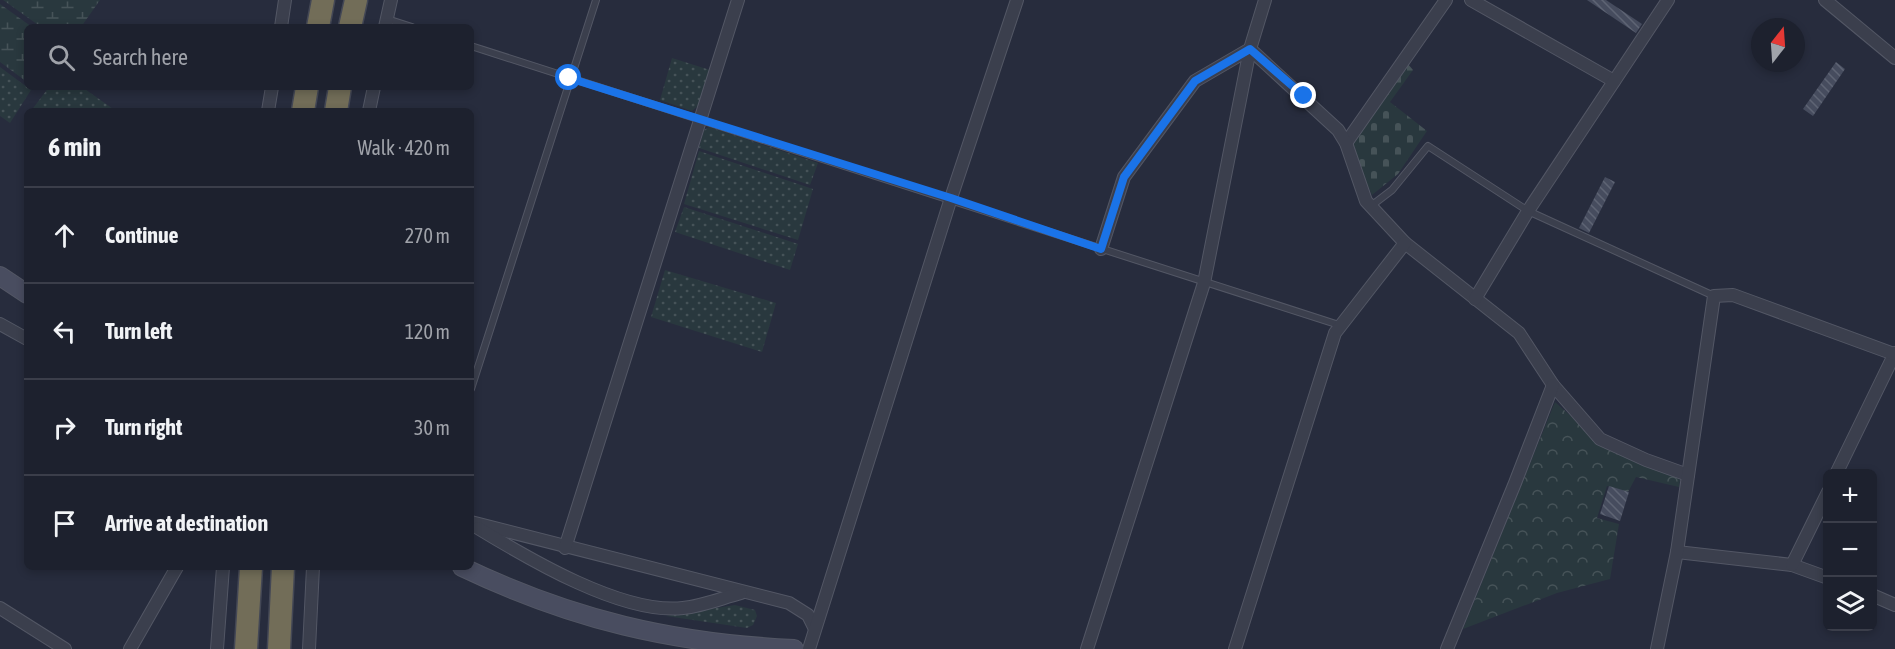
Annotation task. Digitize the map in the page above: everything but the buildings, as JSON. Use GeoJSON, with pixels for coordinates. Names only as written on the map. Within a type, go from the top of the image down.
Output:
{"type":"FeatureCollection","features":[{"type":"Feature","properties":{"kind":"highway"},"geometry":{"type":"LineString","coordinates":[[319,24],[323,0]]}},
{"type":"Feature","properties":{"kind":"highway"},"geometry":{"type":"LineString","coordinates":[[352,24],[356,0]]}},
{"type":"Feature","properties":{"kind":"highway"},"geometry":{"type":"LineString","coordinates":[[304,108],[306,90]]}},
{"type":"Feature","properties":{"kind":"highway"},"geometry":{"type":"LineString","coordinates":[[336,108],[340,90]]}},
{"type":"Feature","properties":{"kind":"highway"},"geometry":{"type":"LineString","coordinates":[[246,649],[251,570]]}},
{"type":"Feature","properties":{"kind":"highway"},"geometry":{"type":"LineString","coordinates":[[279,649],[283,570]]}},
{"type":"Feature","properties":{"kind":"main road"},"geometry":{"type":"LineString","coordinates":[[0,276],[24,292]]}},
{"type":"Feature","properties":{"kind":"main road"},"geometry":{"type":"LineString","coordinates":[[469,570],[525,595],[626,627],[712,644],[794,649]]}},
{"type":"Feature","properties":{"kind":"street"},"geometry":{"type":"LineString","coordinates":[[281,24],[285,0]]}},
{"type":"Feature","properties":{"kind":"street"},"geometry":{"type":"LineString","coordinates":[[386,23],[391,0]]}},
{"type":"Feature","properties":{"kind":"street"},"geometry":{"type":"LineString","coordinates":[[565,548],[738,0]]}},
{"type":"Feature","properties":{"kind":"street"},"geometry":{"type":"LineString","coordinates":[[809,649],[814,627],[951,198],[1017,0]]}},
{"type":"Feature","properties":{"kind":"street"},"geometry":{"type":"LineString","coordinates":[[1087,649],[1204,283],[1250,49],[1265,0]]}},
{"type":"Feature","properties":{"kind":"street"},"geometry":{"type":"LineString","coordinates":[[1346,143],[1446,0]]}},
{"type":"Feature","properties":{"kind":"street"},"geometry":{"type":"LineString","coordinates":[[1471,0],[1614,81]]}},
{"type":"Feature","properties":{"kind":"street"},"geometry":{"type":"LineString","coordinates":[[1475,299],[1528,211],[1668,0]]}},
{"type":"Feature","properties":{"kind":"street"},"geometry":{"type":"LineString","coordinates":[[1825,0],[1895,58]]}},
{"type":"Feature","properties":{"kind":"street"},"geometry":{"type":"LineString","coordinates":[[1250,49],[1326,116],[1346,143],[1366,201],[1370,206],[1405,243],[1519,333],[1553,385],[1600,439],[1646,460],[1688,475]]}},
{"type":"Feature","properties":{"kind":"street"},"geometry":{"type":"LineString","coordinates":[[1101,249],[1124,177],[1195,81],[1250,49]]}},
{"type":"Feature","properties":{"kind":"street"},"geometry":{"type":"LineString","coordinates":[[268,108],[272,90]]}},
{"type":"Feature","properties":{"kind":"street"},"geometry":{"type":"LineString","coordinates":[[370,108],[373,90]]}},
{"type":"Feature","properties":{"kind":"street"},"geometry":{"type":"LineString","coordinates":[[1235,649],[1339,325],[1405,243]]}},
{"type":"Feature","properties":{"kind":"street"},"geometry":{"type":"LineString","coordinates":[[1657,649],[1677,552],[1714,296],[1733,295],[1894,354],[1838,469]]}},
{"type":"Feature","properties":{"kind":"street"},"geometry":{"type":"LineString","coordinates":[[0,324],[24,337]]}},
{"type":"Feature","properties":{"kind":"street"},"geometry":{"type":"LineString","coordinates":[[1447,649],[1553,385]]}},
{"type":"Feature","properties":{"kind":"street"},"geometry":{"type":"LineString","coordinates":[[1792,565],[1823,500]]}},
{"type":"Feature","properties":{"kind":"street"},"geometry":{"type":"LineString","coordinates":[[474,524],[746,592],[800,608],[808,615],[814,627]]}},
{"type":"Feature","properties":{"kind":"street"},"geometry":{"type":"LineString","coordinates":[[474,525],[543,566],[631,601],[661,608],[682,608],[746,592]]}},
{"type":"Feature","properties":{"kind":"street"},"geometry":{"type":"LineString","coordinates":[[1677,552],[1792,565],[1824,577]]}},
{"type":"Feature","properties":{"kind":"street"},"geometry":{"type":"LineString","coordinates":[[130,649],[175,570]]}},
{"type":"Feature","properties":{"kind":"street"},"geometry":{"type":"LineString","coordinates":[[217,649],[223,570]]}},
{"type":"Feature","properties":{"kind":"street"},"geometry":{"type":"LineString","coordinates":[[309,649],[313,570]]}},
{"type":"Feature","properties":{"kind":"street"},"geometry":{"type":"LineString","coordinates":[[1877,597],[1895,605]]}},
{"type":"Feature","properties":{"kind":"street"},"geometry":{"type":"LineString","coordinates":[[0,608],[65,649]]}},
{"type":"Feature","properties":{"kind":"lane"},"geometry":{"type":"LineString","coordinates":[[474,379],[569,78],[596,0]]}},
{"type":"Feature","properties":{"kind":"lane"},"geometry":{"type":"LineString","coordinates":[[474,47],[951,198],[1204,283],[1339,325]]}},
{"type":"Feature","properties":{"kind":"lane"},"geometry":{"type":"LineString","coordinates":[[1370,206],[1392,190],[1428,146],[1528,211],[1714,296]]}},
{"type":"Feature","properties":{"kind":"green space"},"geometry":{"type":"Polygon","coordinates":[[[3,0],[100,0],[83,24],[37,24],[3,0]]]}},
{"type":"Feature","properties":{"kind":"green space"},"geometry":{"type":"Polygon","coordinates":[[[0,4],[28,24],[24,24],[24,80],[0,62],[0,4]]]}},
{"type":"Feature","properties":{"kind":"green space"},"geometry":{"type":"Polygon","coordinates":[[[672,58],[710,70],[699,105],[692,111],[660,100],[672,58]]]}},
{"type":"Feature","properties":{"kind":"green space"},"geometry":{"type":"Polygon","coordinates":[[[1407,63],[1413,70],[1390,102],[1427,131],[1398,174],[1372,195],[1358,163],[1352,140],[1407,63]]]}},
{"type":"Feature","properties":{"kind":"green space"},"geometry":{"type":"Polygon","coordinates":[[[0,67],[24,85],[24,90],[31,90],[10,123],[0,116],[0,67]]]}},
{"type":"Feature","properties":{"kind":"green space"},"geometry":{"type":"Polygon","coordinates":[[[47,90],[86,90],[112,108],[33,108],[47,90]]]}},
{"type":"Feature","properties":{"kind":"green space"},"geometry":{"type":"Polygon","coordinates":[[[709,127],[818,163],[810,185],[699,148],[704,130],[709,127]]]}},
{"type":"Feature","properties":{"kind":"green space"},"geometry":{"type":"Polygon","coordinates":[[[699,151],[813,189],[798,240],[684,204],[699,151]]]}},
{"type":"Feature","properties":{"kind":"green space"},"geometry":{"type":"Polygon","coordinates":[[[684,207],[798,244],[790,270],[675,232],[684,207]]]}},
{"type":"Feature","properties":{"kind":"green space"},"geometry":{"type":"Polygon","coordinates":[[[665,270],[776,303],[762,352],[651,317],[665,270]]]}},
{"type":"Feature","properties":{"kind":"green space"},"geometry":{"type":"Polygon","coordinates":[[[1555,402],[1608,449],[1675,476],[1680,480],[1679,487],[1636,477],[1628,492],[1607,486],[1597,518],[1619,524],[1610,579],[1557,593],[1463,629],[1555,402]]]}},
{"type":"Feature","properties":{"kind":"green space"},"geometry":{"type":"Polygon","coordinates":[[[735,605],[755,610],[757,616],[753,625],[747,628],[666,616],[735,605]]]}},
{"type":"Feature","properties":{"kind":"route"},"geometry":{"type":"LineString","coordinates":[[569,78],[951,198],[1101,249],[1124,177],[1195,81],[1250,49],[1304,96]]}}]}
